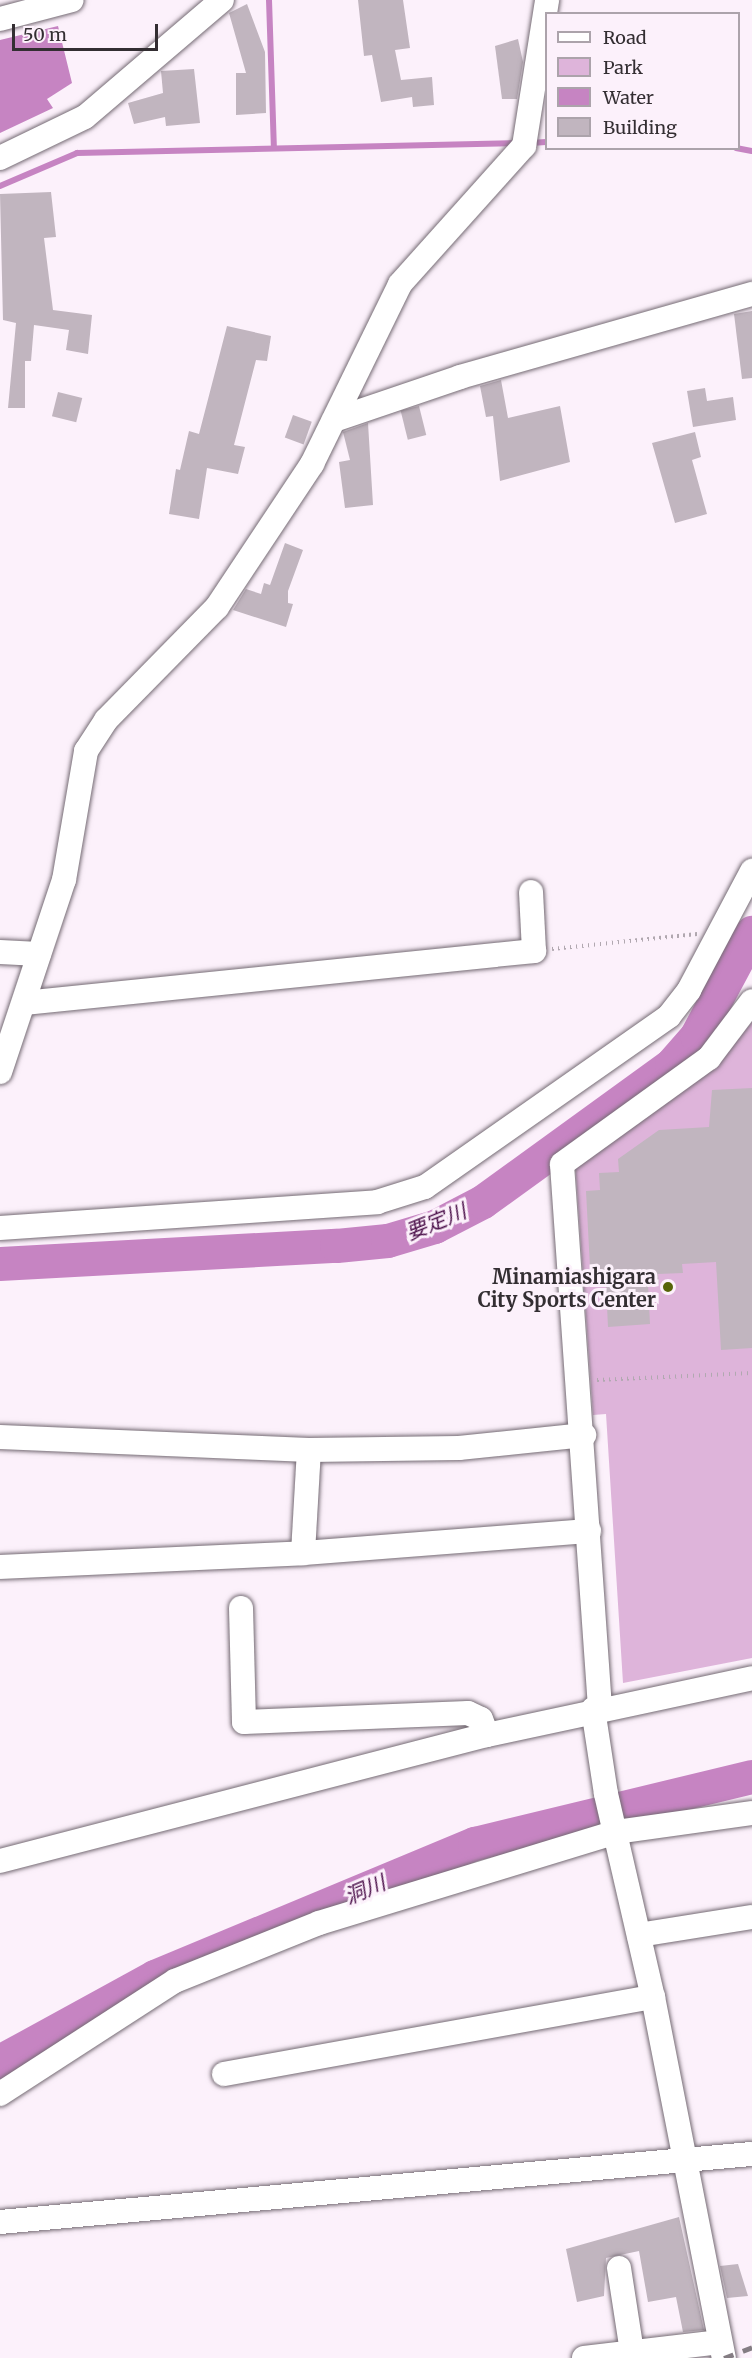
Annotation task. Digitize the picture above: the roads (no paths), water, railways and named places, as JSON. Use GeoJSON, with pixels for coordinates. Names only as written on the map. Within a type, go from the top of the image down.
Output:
{"type":"FeatureCollection","features":[{"type":"Feature","properties":{"kind":"street"},"geometry":{"type":"LineString","coordinates":[[0,20],[72,0]]}},
{"type":"Feature","properties":{"kind":"street"},"geometry":{"type":"LineString","coordinates":[[0,158],[85,117],[222,0]]}},
{"type":"Feature","properties":{"kind":"street"},"geometry":{"type":"LineString","coordinates":[[0,1072],[63,880],[86,751],[106,720],[217,607],[334,420],[400,284],[524,146],[533,119],[545,17]]}},
{"type":"Feature","properties":{"kind":"street"},"geometry":{"type":"LineString","coordinates":[[334,420],[460,377],[752,294]]}},
{"type":"Feature","properties":{"kind":"street"},"geometry":{"type":"LineString","coordinates":[[0,1228],[246,1214],[400,1197],[425,1187],[669,1016],[720,931],[752,871]]}},
{"type":"Feature","properties":{"kind":"street"},"geometry":{"type":"LineString","coordinates":[[24,1003],[534,951],[531,892]]}},
{"type":"Feature","properties":{"kind":"street"},"geometry":{"type":"LineString","coordinates":[[0,952],[39,954]]}},
{"type":"Feature","properties":{"kind":"street"},"geometry":{"type":"LineString","coordinates":[[584,2358],[632,2352],[722,2350],[653,1997],[606,1794],[596,1708],[584,1436],[562,1164],[709,1058],[752,1001]]}},
{"type":"Feature","properties":{"kind":"street"},"geometry":{"type":"LineString","coordinates":[[0,1437],[309,1450],[459,1448],[584,1436]]}},
{"type":"Feature","properties":{"kind":"street"},"geometry":{"type":"LineString","coordinates":[[303,1553],[309,1450]]}},
{"type":"Feature","properties":{"kind":"street"},"geometry":{"type":"LineString","coordinates":[[0,1567],[303,1553],[589,1531]]}},
{"type":"Feature","properties":{"kind":"street"},"geometry":{"type":"LineString","coordinates":[[241,1608],[244,1722],[468,1713],[481,1719],[487,1735]]}},
{"type":"Feature","properties":{"kind":"street"},"geometry":{"type":"LineString","coordinates":[[0,1861],[596,1708],[752,1678]]}},
{"type":"Feature","properties":{"kind":"street"},"geometry":{"type":"LineString","coordinates":[[0,2094],[175,1981],[319,1923],[614,1828],[752,1813]]}},
{"type":"Feature","properties":{"kind":"street"},"geometry":{"type":"LineString","coordinates":[[639,1935],[752,1917]]}},
{"type":"Feature","properties":{"kind":"street"},"geometry":{"type":"LineString","coordinates":[[224,2074],[653,1997]]}},
{"type":"Feature","properties":{"kind":"street"},"geometry":{"type":"LineString","coordinates":[[0,2222],[685,2163],[752,2154]]}},
{"type":"Feature","properties":{"kind":"street"},"geometry":{"type":"LineString","coordinates":[[619,2268],[632,2352]]}},
{"type":"Feature","properties":{"kind":"water"},"geometry":{"type":"Polygon","coordinates":[[[58,26],[72,83],[47,99],[53,108],[0,133],[0,40],[58,26]]]}},
{"type":"Feature","properties":{"kind":"waterway"},"geometry":{"type":"LineString","coordinates":[[269,0],[274,147]]}},
{"type":"Feature","properties":{"kind":"waterway"},"geometry":{"type":"LineString","coordinates":[[530,143],[545,142]]}},
{"type":"Feature","properties":{"kind":"waterway"},"geometry":{"type":"LineString","coordinates":[[0,186],[77,153],[517,143]]}},
{"type":"Feature","properties":{"kind":"waterway"},"geometry":{"type":"LineString","coordinates":[[740,149],[752,151]]}},
{"type":"Feature","properties":{"kind":"waterway","name":"要定川"},"geometry":{"type":"LineString","coordinates":[[0,1264],[337,1246],[388,1241],[435,1227],[483,1202],[672,1065],[697,1036],[752,933]]}},
{"type":"Feature","properties":{"kind":"waterway","name":"洞川"},"geometry":{"type":"LineString","coordinates":[[0,2062],[155,1977],[475,1844],[752,1777]]}},
{"type":"Feature","properties":{"kind":"railway"},"geometry":{"type":"LineString","coordinates":[[724,2358],[752,2347]]}},
{"type":"Feature","properties":{"kind":"place","name":"Minamiashigara City Sports Center"},"geometry":{"type":"Point","coordinates":[668,1287]}}]}
